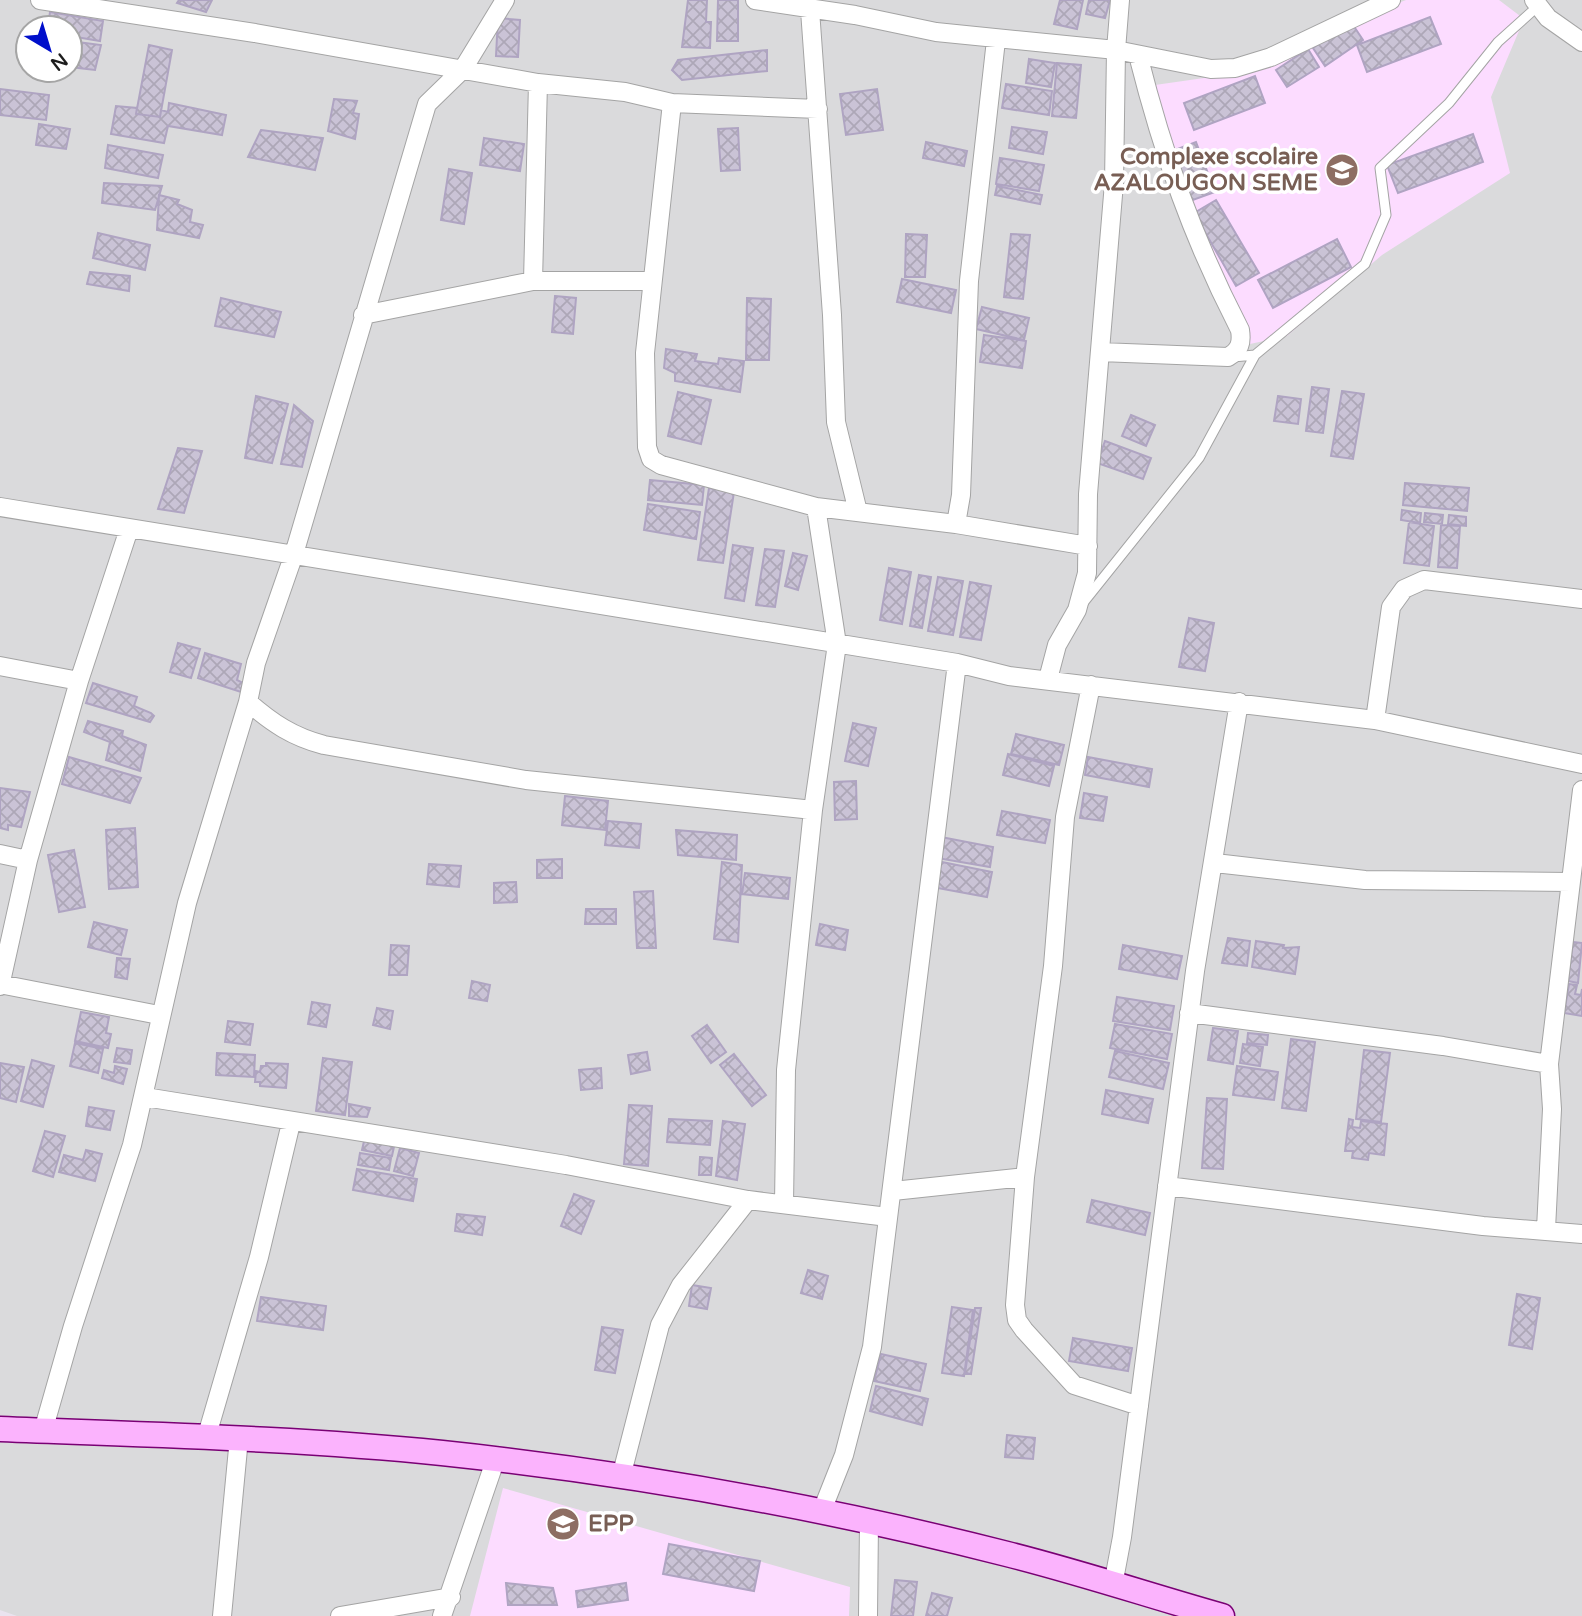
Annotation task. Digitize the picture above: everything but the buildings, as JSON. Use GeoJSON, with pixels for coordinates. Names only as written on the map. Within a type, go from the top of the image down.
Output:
{"type":"FeatureCollection","features":[{"type":"Feature","properties":{"kind":"main road"},"geometry":{"type":"LineString","coordinates":[[0,1429],[239,1437],[444,1453],[621,1477],[869,1522],[1008,1554],[1223,1616]]}},
{"type":"Feature","properties":{"kind":"street"},"geometry":{"type":"LineString","coordinates":[[40,0],[538,83],[625,92],[672,103],[818,109]]}},
{"type":"Feature","properties":{"kind":"street"},"geometry":{"type":"LineString","coordinates":[[43,1431],[145,1097],[159,1015],[187,903],[248,702],[256,663],[294,554],[428,104],[463,69],[505,0]]}},
{"type":"Feature","properties":{"kind":"street"},"geometry":{"type":"LineString","coordinates":[[755,0],[996,40],[1115,50],[1211,69],[1235,68],[1282,51],[1391,0]]}},
{"type":"Feature","properties":{"kind":"street"},"geometry":{"type":"LineString","coordinates":[[1048,680],[1057,645],[1077,610],[1087,573],[1088,494],[1114,183],[1115,50],[1120,0]]}},
{"type":"Feature","properties":{"kind":"street"},"geometry":{"type":"LineString","coordinates":[[1536,3],[1582,42]]}},
{"type":"Feature","properties":{"kind":"street"},"geometry":{"type":"LineString","coordinates":[[810,10],[832,316],[836,422],[858,512]]}},
{"type":"Feature","properties":{"kind":"street"},"geometry":{"type":"LineString","coordinates":[[956,524],[961,495],[969,281],[996,40]]}},
{"type":"Feature","properties":{"kind":"street"},"geometry":{"type":"LineString","coordinates":[[1100,352],[1228,357],[1239,347],[1240,330],[1205,262],[1158,134],[1138,55]]}},
{"type":"Feature","properties":{"kind":"street"},"geometry":{"type":"LineString","coordinates":[[533,281],[538,83]]}},
{"type":"Feature","properties":{"kind":"street"},"geometry":{"type":"LineString","coordinates":[[672,103],[645,353],[647,447],[651,460],[661,466],[816,507],[956,524],[1088,547]]}},
{"type":"Feature","properties":{"kind":"street"},"geometry":{"type":"LineString","coordinates":[[363,315],[533,281],[651,281]]}},
{"type":"Feature","properties":{"kind":"street"},"geometry":{"type":"LineString","coordinates":[[0,507],[957,663],[1009,676],[1375,720],[1582,764]]}},
{"type":"Feature","properties":{"kind":"street"},"geometry":{"type":"LineString","coordinates":[[784,1203],[786,1070],[813,810],[837,644],[816,507]]}},
{"type":"Feature","properties":{"kind":"street"},"geometry":{"type":"LineString","coordinates":[[129,529],[79,681],[28,860],[0,985],[159,1015]]}},
{"type":"Feature","properties":{"kind":"street"},"geometry":{"type":"LineString","coordinates":[[1375,720],[1391,607],[1404,589],[1424,580],[1582,599]]}},
{"type":"Feature","properties":{"kind":"street"},"geometry":{"type":"LineString","coordinates":[[821,1513],[862,1396],[872,1347],[957,663]]}},
{"type":"Feature","properties":{"kind":"street"},"geometry":{"type":"LineString","coordinates":[[0,667],[79,681]]}},
{"type":"Feature","properties":{"kind":"street"},"geometry":{"type":"LineString","coordinates":[[1091,685],[1065,817],[1053,966],[1025,1177],[1015,1277],[1017,1320],[1074,1385],[1139,1406]]}},
{"type":"Feature","properties":{"kind":"street"},"geometry":{"type":"LineString","coordinates":[[248,702],[276,725],[299,738],[324,745],[526,780],[813,810]]}},
{"type":"Feature","properties":{"kind":"street"},"geometry":{"type":"LineString","coordinates":[[1113,1585],[1139,1406],[1189,1013],[1240,702]]}},
{"type":"Feature","properties":{"kind":"street"},"geometry":{"type":"LineString","coordinates":[[1546,1229],[1552,1110],[1549,1065],[1582,790]]}},
{"type":"Feature","properties":{"kind":"street"},"geometry":{"type":"LineString","coordinates":[[0,854],[28,860]]}},
{"type":"Feature","properties":{"kind":"street"},"geometry":{"type":"LineString","coordinates":[[1215,863],[1366,880],[1571,882]]}},
{"type":"Feature","properties":{"kind":"street"},"geometry":{"type":"LineString","coordinates":[[1189,1013],[1308,1027],[1549,1065]]}},
{"type":"Feature","properties":{"kind":"street"},"geometry":{"type":"LineString","coordinates":[[145,1097],[291,1123],[566,1165],[747,1200],[888,1217]]}},
{"type":"Feature","properties":{"kind":"street"},"geometry":{"type":"LineString","coordinates":[[207,1435],[259,1257],[291,1123]]}},
{"type":"Feature","properties":{"kind":"street"},"geometry":{"type":"LineString","coordinates":[[893,1191],[1025,1177]]}},
{"type":"Feature","properties":{"kind":"street"},"geometry":{"type":"LineString","coordinates":[[1167,1186],[1483,1226],[1582,1234]]}},
{"type":"Feature","properties":{"kind":"street"},"geometry":{"type":"LineString","coordinates":[[621,1477],[660,1325],[681,1285],[747,1200]]}},
{"type":"Feature","properties":{"kind":"street"},"geometry":{"type":"LineString","coordinates":[[222,1616],[239,1437]]}},
{"type":"Feature","properties":{"kind":"street"},"geometry":{"type":"LineString","coordinates":[[442,1616],[495,1461]]}},
{"type":"Feature","properties":{"kind":"street"},"geometry":{"type":"LineString","coordinates":[[869,1522],[869,1616]]}},
{"type":"Feature","properties":{"kind":"street"},"geometry":{"type":"LineString","coordinates":[[340,1616],[450,1597]]}},
{"type":"Feature","properties":{"kind":"lane"},"geometry":{"type":"LineString","coordinates":[[1077,610],[1199,458],[1255,355],[1365,264],[1386,215],[1380,168],[1449,103],[1498,42],[1536,3]]}},
{"type":"Feature","properties":{"kind":"lane"},"geometry":{"type":"LineString","coordinates":[[1228,357],[1255,355]]}},
{"type":"Feature","properties":{"kind":"shaded area"},"geometry":{"type":"Polygon","coordinates":[[[0,0],[1582,0],[1582,1616],[17,1616],[0,1610],[0,0]]]}},
{"type":"Feature","properties":{"kind":"shaded area","name":"Complexe scolaire AZALOUGON SEME"},"geometry":{"type":"Polygon","coordinates":[[[1406,0],[1499,0],[1524,19],[1491,97],[1510,173],[1382,255],[1287,336],[1250,344],[1200,241],[1155,85],[1246,72],[1362,17],[1406,0]]]}},
{"type":"Feature","properties":{"kind":"shaded area","name":"EPP"},"geometry":{"type":"Polygon","coordinates":[[[503,1488],[850,1587],[849,1616],[470,1616],[503,1488]]]}},
{"type":"Feature","properties":{"kind":"place","name":"Complexe scolaire AZALOUGON SEME"},"geometry":{"type":"Point","coordinates":[1342,170]}},
{"type":"Feature","properties":{"kind":"place","name":"EPP"},"geometry":{"type":"Point","coordinates":[563,1524]}}]}
